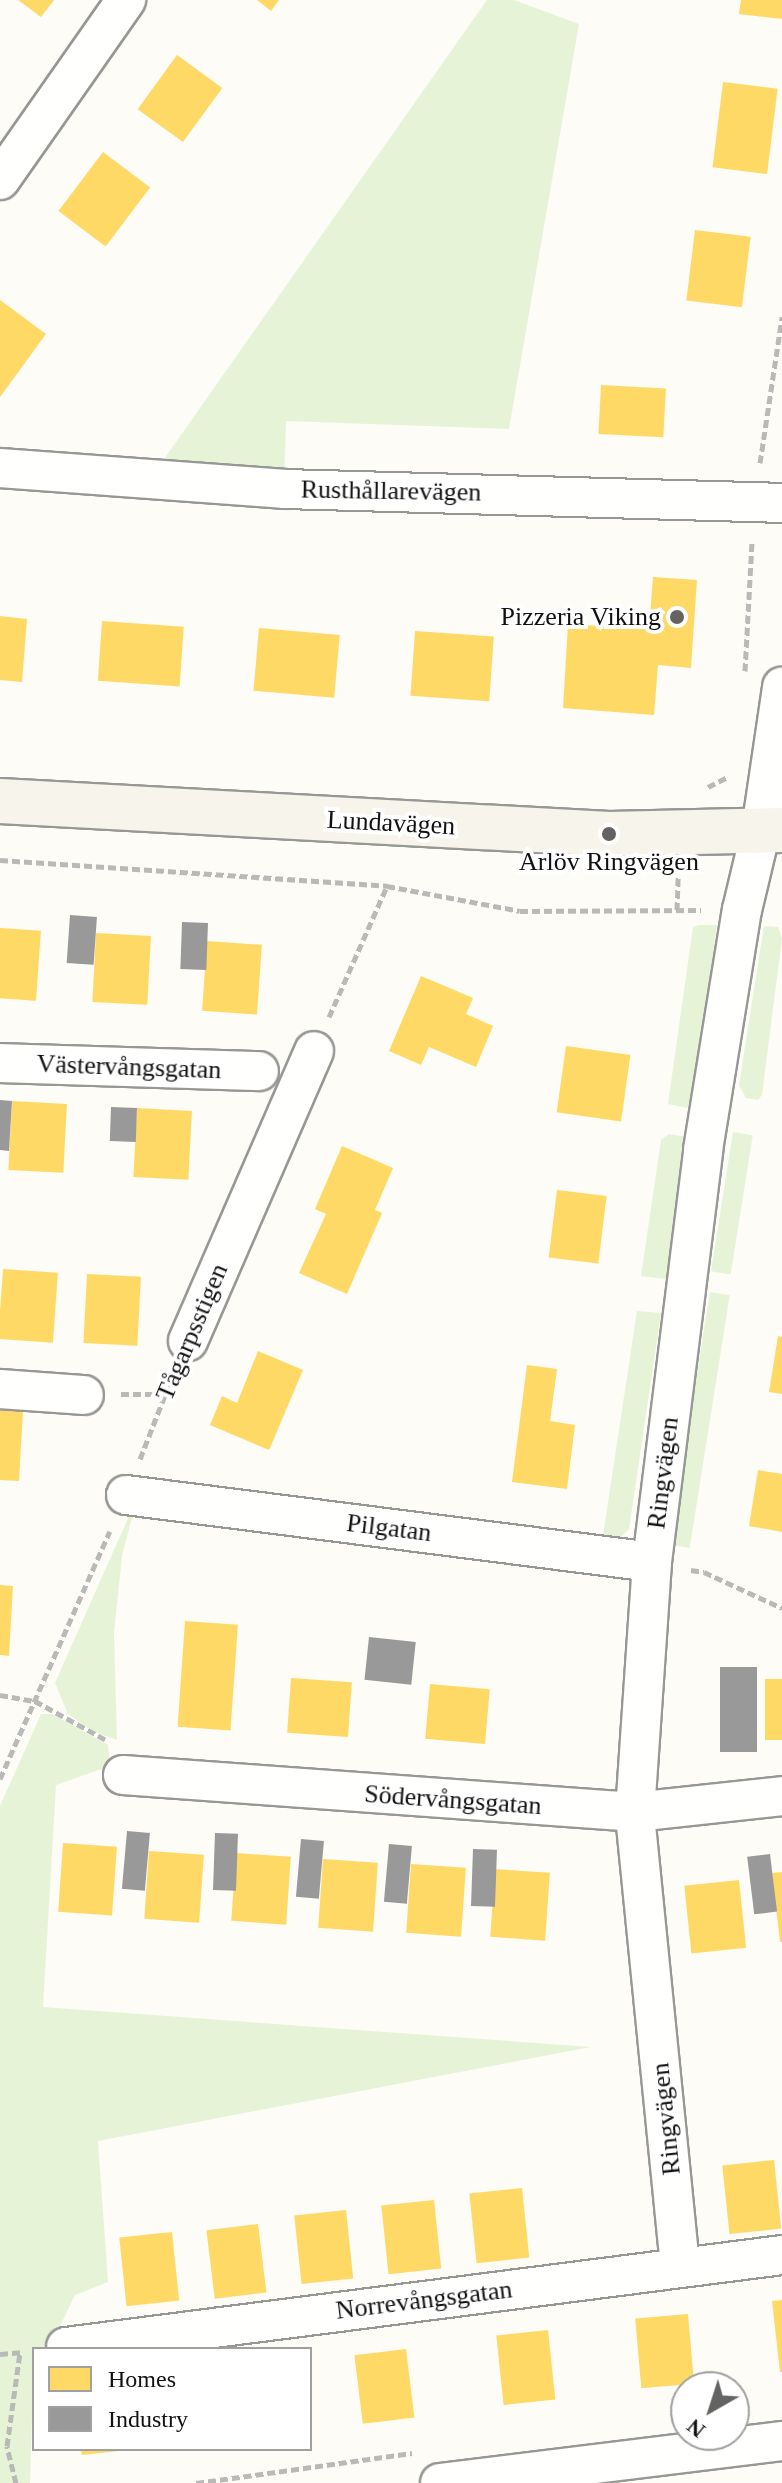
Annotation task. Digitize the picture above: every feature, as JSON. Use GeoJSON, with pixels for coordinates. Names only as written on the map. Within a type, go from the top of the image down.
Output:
{"type":"FeatureCollection","features":[{"type":"Feature","properties":{"kind":"main road","name":"Lundavägen"},"geometry":{"type":"LineString","coordinates":[[0,801],[609,834],[772,830]]}},
{"type":"Feature","properties":{"kind":"street"},"geometry":{"type":"LineString","coordinates":[[0,180],[126,0]]}},
{"type":"Feature","properties":{"kind":"street","name":"Rusthållarevägen"},"geometry":{"type":"LineString","coordinates":[[0,468],[284,489],[768,504]]}},
{"type":"Feature","properties":{"kind":"street","name":"Ringvägen"},"geometry":{"type":"LineString","coordinates":[[680,2266],[635,1812],[652,1562],[703,1150],[742,910],[772,830],[782,687]]}},
{"type":"Feature","properties":{"kind":"street","name":"Tågarpsstigen"},"geometry":{"type":"LineString","coordinates":[[188,1341],[314,1051]]}},
{"type":"Feature","properties":{"kind":"street","name":"Västervångsgatan"},"geometry":{"type":"LineString","coordinates":[[0,1063],[259,1071]]}},
{"type":"Feature","properties":{"kind":"street"},"geometry":{"type":"LineString","coordinates":[[0,1389],[84,1395]]}},
{"type":"Feature","properties":{"kind":"street","name":"Pilgatan"},"geometry":{"type":"LineString","coordinates":[[126,1495],[652,1562]]}},
{"type":"Feature","properties":{"kind":"street","name":"Södervångsgatan"},"geometry":{"type":"LineString","coordinates":[[123,1775],[635,1812],[782,1796]]}},
{"type":"Feature","properties":{"kind":"street","name":"Norrevångsgatan"},"geometry":{"type":"LineString","coordinates":[[58,2347],[782,2255]]}},
{"type":"Feature","properties":{"kind":"street"},"geometry":{"type":"LineString","coordinates":[[440,2483],[782,2441]]}},
{"type":"Feature","properties":{"kind":"path"},"geometry":{"type":"LineString","coordinates":[[744,684],[768,504],[782,317]]}},
{"type":"Feature","properties":{"kind":"path"},"geometry":{"type":"LineString","coordinates":[[705,789],[730,776],[733,764]]}},
{"type":"Feature","properties":{"kind":"path"},"geometry":{"type":"LineString","coordinates":[[0,860],[387,886],[520,911],[742,910]]}},
{"type":"Feature","properties":{"kind":"path"},"geometry":{"type":"LineString","coordinates":[[314,1051],[387,886]]}},
{"type":"Feature","properties":{"kind":"path","name":"Tågarpsstigen"},"geometry":{"type":"LineString","coordinates":[[0,1779],[126,1495],[188,1341]]}},
{"type":"Feature","properties":{"kind":"path"},"geometry":{"type":"LineString","coordinates":[[652,1562],[704,1572],[782,1608]]}},
{"type":"Feature","properties":{"kind":"path"},"geometry":{"type":"LineString","coordinates":[[0,1695],[35,1701],[119,1747],[123,1775]]}},
{"type":"Feature","properties":{"kind":"path"},"geometry":{"type":"LineString","coordinates":[[0,2354],[32,2350]]}},
{"type":"Feature","properties":{"kind":"path"},"geometry":{"type":"LineString","coordinates":[[16,2483],[7,2446],[20,2352]]}},
{"type":"Feature","properties":{"kind":"green space"},"geometry":{"type":"Polygon","coordinates":[[[487,0],[514,0],[579,24],[509,429],[286,421],[284,489],[150,479],[487,0]]]}},
{"type":"Feature","properties":{"kind":"green space"},"geometry":{"type":"Polygon","coordinates":[[[717,925],[693,1097],[687,1108],[668,1104],[693,927],[717,925]]]}},
{"type":"Feature","properties":{"kind":"green space"},"geometry":{"type":"Polygon","coordinates":[[[764,926],[778,927],[782,939],[762,1095],[758,1100],[746,1098],[739,1085],[764,926]]]}},
{"type":"Feature","properties":{"kind":"green space"},"geometry":{"type":"Polygon","coordinates":[[[733,1132],[753,1135],[731,1274],[711,1271],[733,1132]]]}},
{"type":"Feature","properties":{"kind":"green space"},"geometry":{"type":"Polygon","coordinates":[[[669,1134],[687,1137],[666,1279],[641,1276],[661,1140],[669,1134]]]}},
{"type":"Feature","properties":{"kind":"green space"},"geometry":{"type":"Polygon","coordinates":[[[710,1292],[730,1295],[690,1548],[670,1545],[710,1292]]]}},
{"type":"Feature","properties":{"kind":"green space"},"geometry":{"type":"Polygon","coordinates":[[[637,1311],[661,1313],[629,1529],[617,1541],[602,1542],[637,1311]]]}},
{"type":"Feature","properties":{"kind":"green space"},"geometry":{"type":"Polygon","coordinates":[[[133,1507],[139,1511],[131,1521],[122,1556],[114,1632],[117,1740],[92,1731],[68,1714],[55,1683],[133,1507]]]}},
{"type":"Feature","properties":{"kind":"green space"},"geometry":{"type":"Polygon","coordinates":[[[41,1714],[52,1714],[108,1745],[110,1766],[56,1785],[43,2007],[591,2047],[98,2141],[108,2282],[75,2295],[50,2347],[32,2347],[30,2483],[0,2483],[0,1806],[41,1714]]]}},
{"type":"Feature","properties":{"kind":"building: Homes"},"geometry":{"type":"Polygon","coordinates":[[[18,0],[54,0],[41,17],[18,0]]]}},
{"type":"Feature","properties":{"kind":"building: Homes"},"geometry":{"type":"Polygon","coordinates":[[[257,0],[279,0],[271,11],[257,0]]]}},
{"type":"Feature","properties":{"kind":"building: Homes"},"geometry":{"type":"Polygon","coordinates":[[[741,0],[782,0],[782,19],[739,14],[741,0]]]}},
{"type":"Feature","properties":{"kind":"building: Homes"},"geometry":{"type":"Polygon","coordinates":[[[177,55],[222,88],[183,142],[138,109],[177,55]]]}},
{"type":"Feature","properties":{"kind":"building: Homes"},"geometry":{"type":"Polygon","coordinates":[[[723,82],[778,89],[767,174],[713,167],[723,82]]]}},
{"type":"Feature","properties":{"kind":"building: Homes"},"geometry":{"type":"Polygon","coordinates":[[[103,152],[150,188],[106,247],[58,211],[103,152]]]}},
{"type":"Feature","properties":{"kind":"building: Homes"},"geometry":{"type":"Polygon","coordinates":[[[695,230],[751,237],[742,307],[686,300],[695,230]]]}},
{"type":"Feature","properties":{"kind":"building: Homes"},"geometry":{"type":"Polygon","coordinates":[[[0,300],[46,334],[0,397],[0,300]]]}},
{"type":"Feature","properties":{"kind":"building: Homes"},"geometry":{"type":"Polygon","coordinates":[[[601,385],[666,388],[663,437],[598,434],[601,385]]]}},
{"type":"Feature","properties":{"kind":"building: Homes"},"geometry":{"type":"Polygon","coordinates":[[[653,577],[697,580],[691,668],[658,665],[654,715],[563,708],[568,624],[649,629],[653,577]]]}},
{"type":"Feature","properties":{"kind":"building: Homes"},"geometry":{"type":"Polygon","coordinates":[[[0,616],[27,619],[22,682],[0,680],[0,616]]]}},
{"type":"Feature","properties":{"kind":"building: Homes"},"geometry":{"type":"Polygon","coordinates":[[[102,621],[184,627],[180,687],[98,681],[102,621]]]}},
{"type":"Feature","properties":{"kind":"building: Homes"},"geometry":{"type":"Polygon","coordinates":[[[259,628],[340,635],[334,698],[254,691],[259,628]]]}},
{"type":"Feature","properties":{"kind":"building: Homes"},"geometry":{"type":"Polygon","coordinates":[[[415,631],[494,637],[489,701],[410,696],[415,631]]]}},
{"type":"Feature","properties":{"kind":"building: Homes"},"geometry":{"type":"Polygon","coordinates":[[[0,928],[41,931],[36,1001],[0,998],[0,928]]]}},
{"type":"Feature","properties":{"kind":"building: Homes"},"geometry":{"type":"Polygon","coordinates":[[[96,933],[151,936],[147,1005],[92,1002],[96,933]]]}},
{"type":"Feature","properties":{"kind":"building: Homes"},"geometry":{"type":"Polygon","coordinates":[[[207,941],[262,945],[257,1015],[202,1011],[207,941]]]}},
{"type":"Feature","properties":{"kind":"building: Homes"},"geometry":{"type":"Polygon","coordinates":[[[421,976],[473,998],[466,1014],[493,1026],[476,1067],[429,1047],[421,1065],[389,1051],[421,976]]]}},
{"type":"Feature","properties":{"kind":"building: Homes"},"geometry":{"type":"Polygon","coordinates":[[[566,1046],[630,1055],[621,1121],[557,1112],[566,1046]]]}},
{"type":"Feature","properties":{"kind":"building: Homes"},"geometry":{"type":"Polygon","coordinates":[[[12,1101],[67,1104],[63,1173],[8,1170],[12,1101]]]}},
{"type":"Feature","properties":{"kind":"building: Homes"},"geometry":{"type":"Polygon","coordinates":[[[137,1108],[192,1111],[188,1180],[133,1177],[137,1108]]]}},
{"type":"Feature","properties":{"kind":"building: Homes"},"geometry":{"type":"Polygon","coordinates":[[[342,1146],[393,1168],[375,1210],[382,1213],[347,1294],[299,1273],[326,1214],[315,1209],[342,1146]]]}},
{"type":"Feature","properties":{"kind":"building: Homes"},"geometry":{"type":"Polygon","coordinates":[[[557,1190],[607,1196],[598,1264],[549,1257],[557,1190]]]}},
{"type":"Feature","properties":{"kind":"building: Homes"},"geometry":{"type":"Polygon","coordinates":[[[3,1269],[58,1273],[53,1343],[0,1339],[3,1269]]]}},
{"type":"Feature","properties":{"kind":"building: Homes"},"geometry":{"type":"Polygon","coordinates":[[[87,1274],[141,1277],[137,1346],[83,1343],[87,1274]]]}},
{"type":"Feature","properties":{"kind":"building: Homes"},"geometry":{"type":"Polygon","coordinates":[[[778,1336],[782,1337],[782,1394],[769,1392],[778,1336]]]}},
{"type":"Feature","properties":{"kind":"building: Homes"},"geometry":{"type":"Polygon","coordinates":[[[258,1351],[303,1370],[269,1450],[210,1425],[222,1396],[237,1403],[258,1351]]]}},
{"type":"Feature","properties":{"kind":"building: Homes"},"geometry":{"type":"Polygon","coordinates":[[[527,1365],[557,1369],[550,1421],[575,1425],[567,1489],[512,1482],[527,1365]]]}},
{"type":"Feature","properties":{"kind":"building: Homes"},"geometry":{"type":"Polygon","coordinates":[[[0,1410],[23,1411],[19,1481],[0,1480],[0,1410]]]}},
{"type":"Feature","properties":{"kind":"building: Homes"},"geometry":{"type":"Polygon","coordinates":[[[758,1470],[782,1474],[782,1532],[749,1526],[758,1470]]]}},
{"type":"Feature","properties":{"kind":"building: Homes"},"geometry":{"type":"Polygon","coordinates":[[[0,1585],[13,1586],[9,1656],[0,1655],[0,1585]]]}},
{"type":"Feature","properties":{"kind":"building: Homes"},"geometry":{"type":"Polygon","coordinates":[[[185,1621],[238,1625],[230,1730],[178,1727],[185,1621]]]}},
{"type":"Feature","properties":{"kind":"building: Homes"},"geometry":{"type":"Polygon","coordinates":[[[291,1678],[352,1682],[348,1737],[287,1733],[291,1678]]]}},
{"type":"Feature","properties":{"kind":"building: Homes"},"geometry":{"type":"Polygon","coordinates":[[[765,1679],[782,1679],[782,1740],[765,1740],[765,1679]]]}},
{"type":"Feature","properties":{"kind":"building: Homes"},"geometry":{"type":"Polygon","coordinates":[[[430,1684],[490,1689],[485,1744],[425,1739],[430,1684]]]}},
{"type":"Feature","properties":{"kind":"building: Homes"},"geometry":{"type":"Polygon","coordinates":[[[63,1843],[117,1847],[112,1916],[58,1912],[63,1843]]]}},
{"type":"Feature","properties":{"kind":"building: Homes"},"geometry":{"type":"Polygon","coordinates":[[[149,1851],[204,1855],[199,1923],[144,1919],[149,1851]]]}},
{"type":"Feature","properties":{"kind":"building: Homes"},"geometry":{"type":"Polygon","coordinates":[[[236,1853],[291,1857],[286,1925],[231,1921],[236,1853]]]}},
{"type":"Feature","properties":{"kind":"building: Homes"},"geometry":{"type":"Polygon","coordinates":[[[323,1859],[378,1863],[373,1932],[318,1928],[323,1859]]]}},
{"type":"Feature","properties":{"kind":"building: Homes"},"geometry":{"type":"Polygon","coordinates":[[[411,1864],[466,1868],[461,1937],[406,1933],[411,1864]]]}},
{"type":"Feature","properties":{"kind":"building: Homes"},"geometry":{"type":"Polygon","coordinates":[[[495,1869],[550,1873],[545,1941],[490,1937],[495,1869]]]}},
{"type":"Feature","properties":{"kind":"building: Homes"},"geometry":{"type":"Polygon","coordinates":[[[782,1872],[782,1942],[780,1942],[772,1873],[782,1872]]]}},
{"type":"Feature","properties":{"kind":"building: Homes"},"geometry":{"type":"Polygon","coordinates":[[[739,1880],[746,1948],[691,1953],[684,1886],[739,1880]]]}},
{"type":"Feature","properties":{"kind":"building: Homes"},"geometry":{"type":"Polygon","coordinates":[[[774,2160],[781,2229],[729,2234],[722,2165],[774,2160]]]}},
{"type":"Feature","properties":{"kind":"building: Homes"},"geometry":{"type":"Polygon","coordinates":[[[522,2188],[529,2258],[477,2263],[469,2194],[522,2188]]]}},
{"type":"Feature","properties":{"kind":"building: Homes"},"geometry":{"type":"Polygon","coordinates":[[[434,2200],[441,2269],[389,2274],[381,2206],[434,2200]]]}},
{"type":"Feature","properties":{"kind":"building: Homes"},"geometry":{"type":"Polygon","coordinates":[[[346,2210],[353,2279],[301,2284],[294,2215],[346,2210]]]}},
{"type":"Feature","properties":{"kind":"building: Homes"},"geometry":{"type":"Polygon","coordinates":[[[258,2224],[266,2292],[215,2299],[206,2230],[258,2224]]]}},
{"type":"Feature","properties":{"kind":"building: Homes"},"geometry":{"type":"Polygon","coordinates":[[[172,2232],[179,2301],[127,2306],[119,2238],[172,2232]]]}},
{"type":"Feature","properties":{"kind":"building: Homes"},"geometry":{"type":"Polygon","coordinates":[[[782,2300],[782,2372],[780,2372],[772,2301],[782,2300]]]}},
{"type":"Feature","properties":{"kind":"building: Homes"},"geometry":{"type":"Polygon","coordinates":[[[688,2314],[693,2371],[670,2371],[670,2386],[641,2388],[635,2319],[688,2314]]]}},
{"type":"Feature","properties":{"kind":"building: Homes"},"geometry":{"type":"Polygon","coordinates":[[[548,2330],[555,2400],[504,2405],[496,2335],[548,2330]]]}},
{"type":"Feature","properties":{"kind":"building: Homes"},"geometry":{"type":"Polygon","coordinates":[[[406,2349],[414,2417],[363,2424],[354,2355],[406,2349]]]}},
{"type":"Feature","properties":{"kind":"building: Homes"},"geometry":{"type":"Polygon","coordinates":[[[81,2451],[119,2451],[82,2455],[81,2451]]]}},
{"type":"Feature","properties":{"kind":"building: Industry"},"geometry":{"type":"Polygon","coordinates":[[[70,915],[97,917],[94,965],[67,963],[70,915]]]}},
{"type":"Feature","properties":{"kind":"building: Industry"},"geometry":{"type":"Polygon","coordinates":[[[182,922],[208,923],[206,970],[180,969],[182,922]]]}},
{"type":"Feature","properties":{"kind":"building: Industry"},"geometry":{"type":"Polygon","coordinates":[[[0,1100],[12,1101],[9,1151],[0,1150],[0,1100]]]}},
{"type":"Feature","properties":{"kind":"building: Industry"},"geometry":{"type":"Polygon","coordinates":[[[111,1107],[137,1108],[136,1142],[110,1141],[111,1107]]]}},
{"type":"Feature","properties":{"kind":"building: Industry"},"geometry":{"type":"Polygon","coordinates":[[[369,1637],[416,1642],[411,1685],[365,1680],[369,1637]]]}},
{"type":"Feature","properties":{"kind":"building: Industry"},"geometry":{"type":"Polygon","coordinates":[[[720,1667],[757,1667],[757,1752],[720,1752],[720,1667]]]}},
{"type":"Feature","properties":{"kind":"building: Industry"},"geometry":{"type":"Polygon","coordinates":[[[127,1831],[150,1833],[145,1891],[122,1889],[127,1831]]]}},
{"type":"Feature","properties":{"kind":"building: Industry"},"geometry":{"type":"Polygon","coordinates":[[[215,1833],[238,1834],[236,1891],[213,1890],[215,1833]]]}},
{"type":"Feature","properties":{"kind":"building: Industry"},"geometry":{"type":"Polygon","coordinates":[[[301,1839],[324,1841],[319,1899],[296,1897],[301,1839]]]}},
{"type":"Feature","properties":{"kind":"building: Industry"},"geometry":{"type":"Polygon","coordinates":[[[389,1844],[412,1846],[407,1904],[384,1902],[389,1844]]]}},
{"type":"Feature","properties":{"kind":"building: Industry"},"geometry":{"type":"Polygon","coordinates":[[[473,1849],[497,1850],[495,1907],[471,1906],[473,1849]]]}},
{"type":"Feature","properties":{"kind":"building: Industry"},"geometry":{"type":"Polygon","coordinates":[[[770,1854],[777,1912],[754,1914],[747,1857],[770,1854]]]}},
{"type":"Feature","properties":{"kind":"place","name":"Pizzeria Viking"},"geometry":{"type":"Point","coordinates":[677,617]}},
{"type":"Feature","properties":{"kind":"place","name":"Arlöv Ringvägen"},"geometry":{"type":"Point","coordinates":[609,834]}}]}
